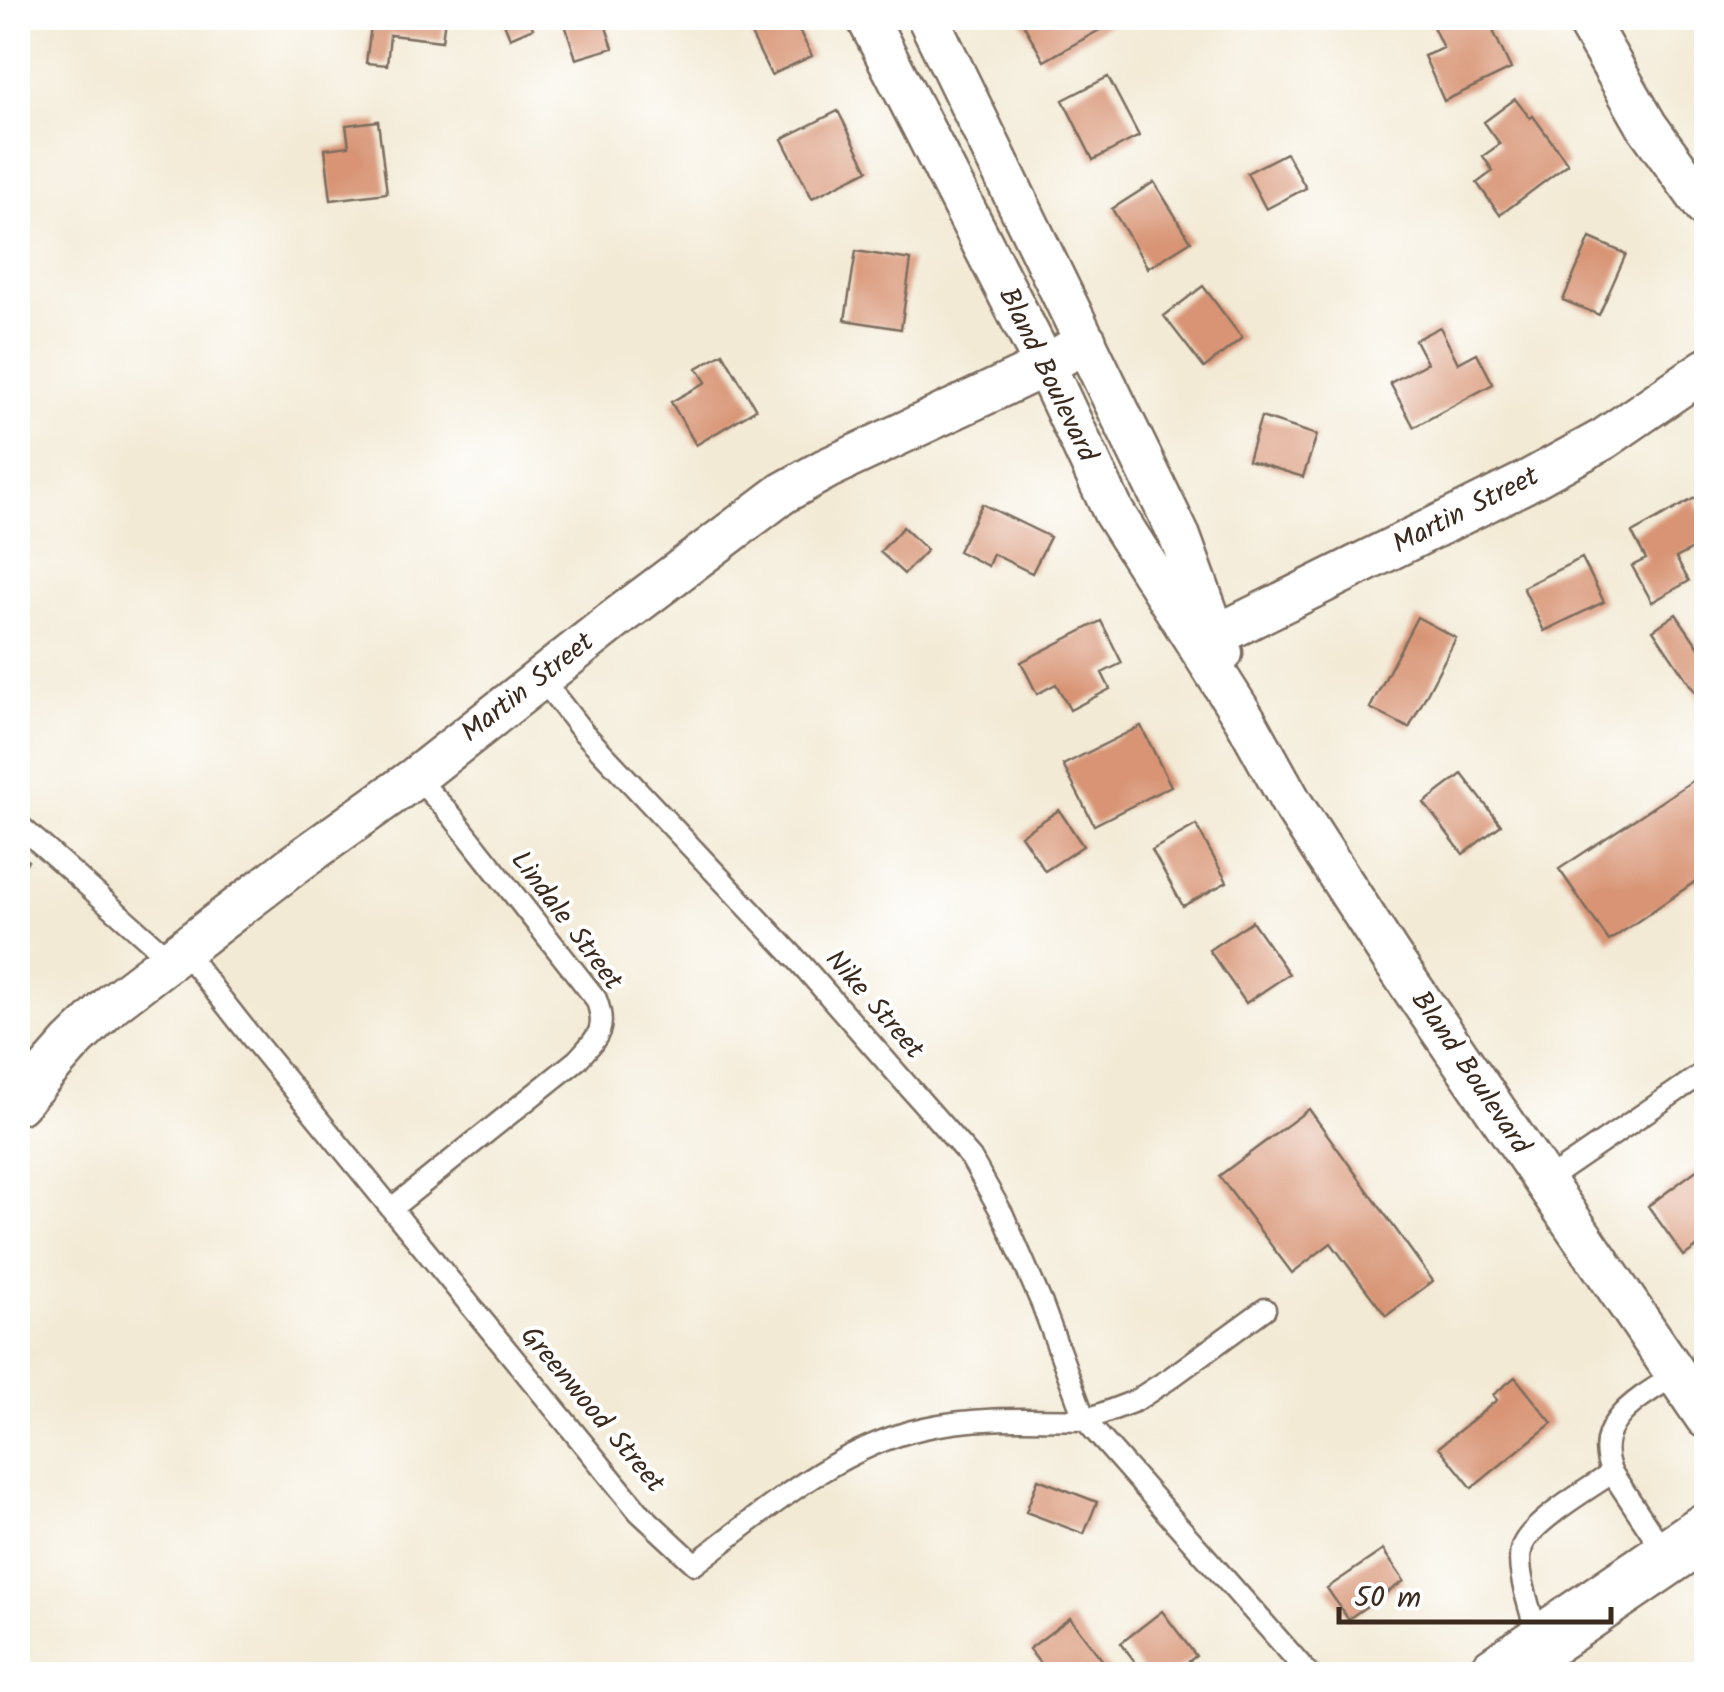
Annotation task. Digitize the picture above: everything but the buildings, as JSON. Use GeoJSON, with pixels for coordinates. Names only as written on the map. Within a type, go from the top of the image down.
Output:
{"type":"FeatureCollection","features":[{"type":"Feature","properties":{"kind":"main road"},"geometry":{"type":"LineString","coordinates":[[1512,1666],[1687,1544]]}},
{"type":"Feature","properties":{"kind":"street","name":"Bland Boulevard"},"geometry":{"type":"LineString","coordinates":[[867,18],[1045,366],[1114,513],[1391,957],[1706,1418]]}},
{"type":"Feature","properties":{"kind":"street","name":"Bland Boulevard"},"geometry":{"type":"LineString","coordinates":[[928,18],[1180,537],[1246,721]]}},
{"type":"Feature","properties":{"kind":"street"},"geometry":{"type":"LineString","coordinates":[[1585,18],[1647,126],[1706,208]]}},
{"type":"Feature","properties":{"kind":"street","name":"Martin Street"},"geometry":{"type":"LineString","coordinates":[[18,1104],[113,1003],[416,777],[617,618],[784,493],[826,468],[1045,366],[1086,341]]}},
{"type":"Feature","properties":{"kind":"street","name":"Martin Street"},"geometry":{"type":"LineString","coordinates":[[1216,636],[1524,484],[1604,438],[1706,369]]}},
{"type":"Feature","properties":{"kind":"lane","name":"Nike Street"},"geometry":{"type":"LineString","coordinates":[[541,678],[584,732],[802,964],[971,1158],[1011,1232],[1085,1420]]}},
{"type":"Feature","properties":{"kind":"lane","name":"Lindale Street"},"geometry":{"type":"LineString","coordinates":[[392,1208],[577,1060],[597,1039],[602,1026],[602,1012],[596,1000],[452,816],[416,777]]}},
{"type":"Feature","properties":{"kind":"lane","name":"Greenwood Street"},"geometry":{"type":"LineString","coordinates":[[18,824],[177,955],[252,1038],[639,1512],[695,1564],[804,1481],[870,1446],[924,1428],[992,1419],[1085,1420],[1135,1402],[1265,1309]]}},
{"type":"Feature","properties":{"kind":"lane"},"geometry":{"type":"LineString","coordinates":[[1544,1182],[1706,1070]]}},
{"type":"Feature","properties":{"kind":"lane"},"geometry":{"type":"LineString","coordinates":[[1677,1374],[1632,1404],[1614,1424],[1606,1439],[1606,1459],[1612,1473],[1687,1544]]}},
{"type":"Feature","properties":{"kind":"lane"},"geometry":{"type":"LineString","coordinates":[[1085,1420],[1309,1674]]}},
{"type":"Feature","properties":{"kind":"lane"},"geometry":{"type":"LineString","coordinates":[[1512,1666],[1521,1548],[1532,1530],[1612,1473]]}}]}
